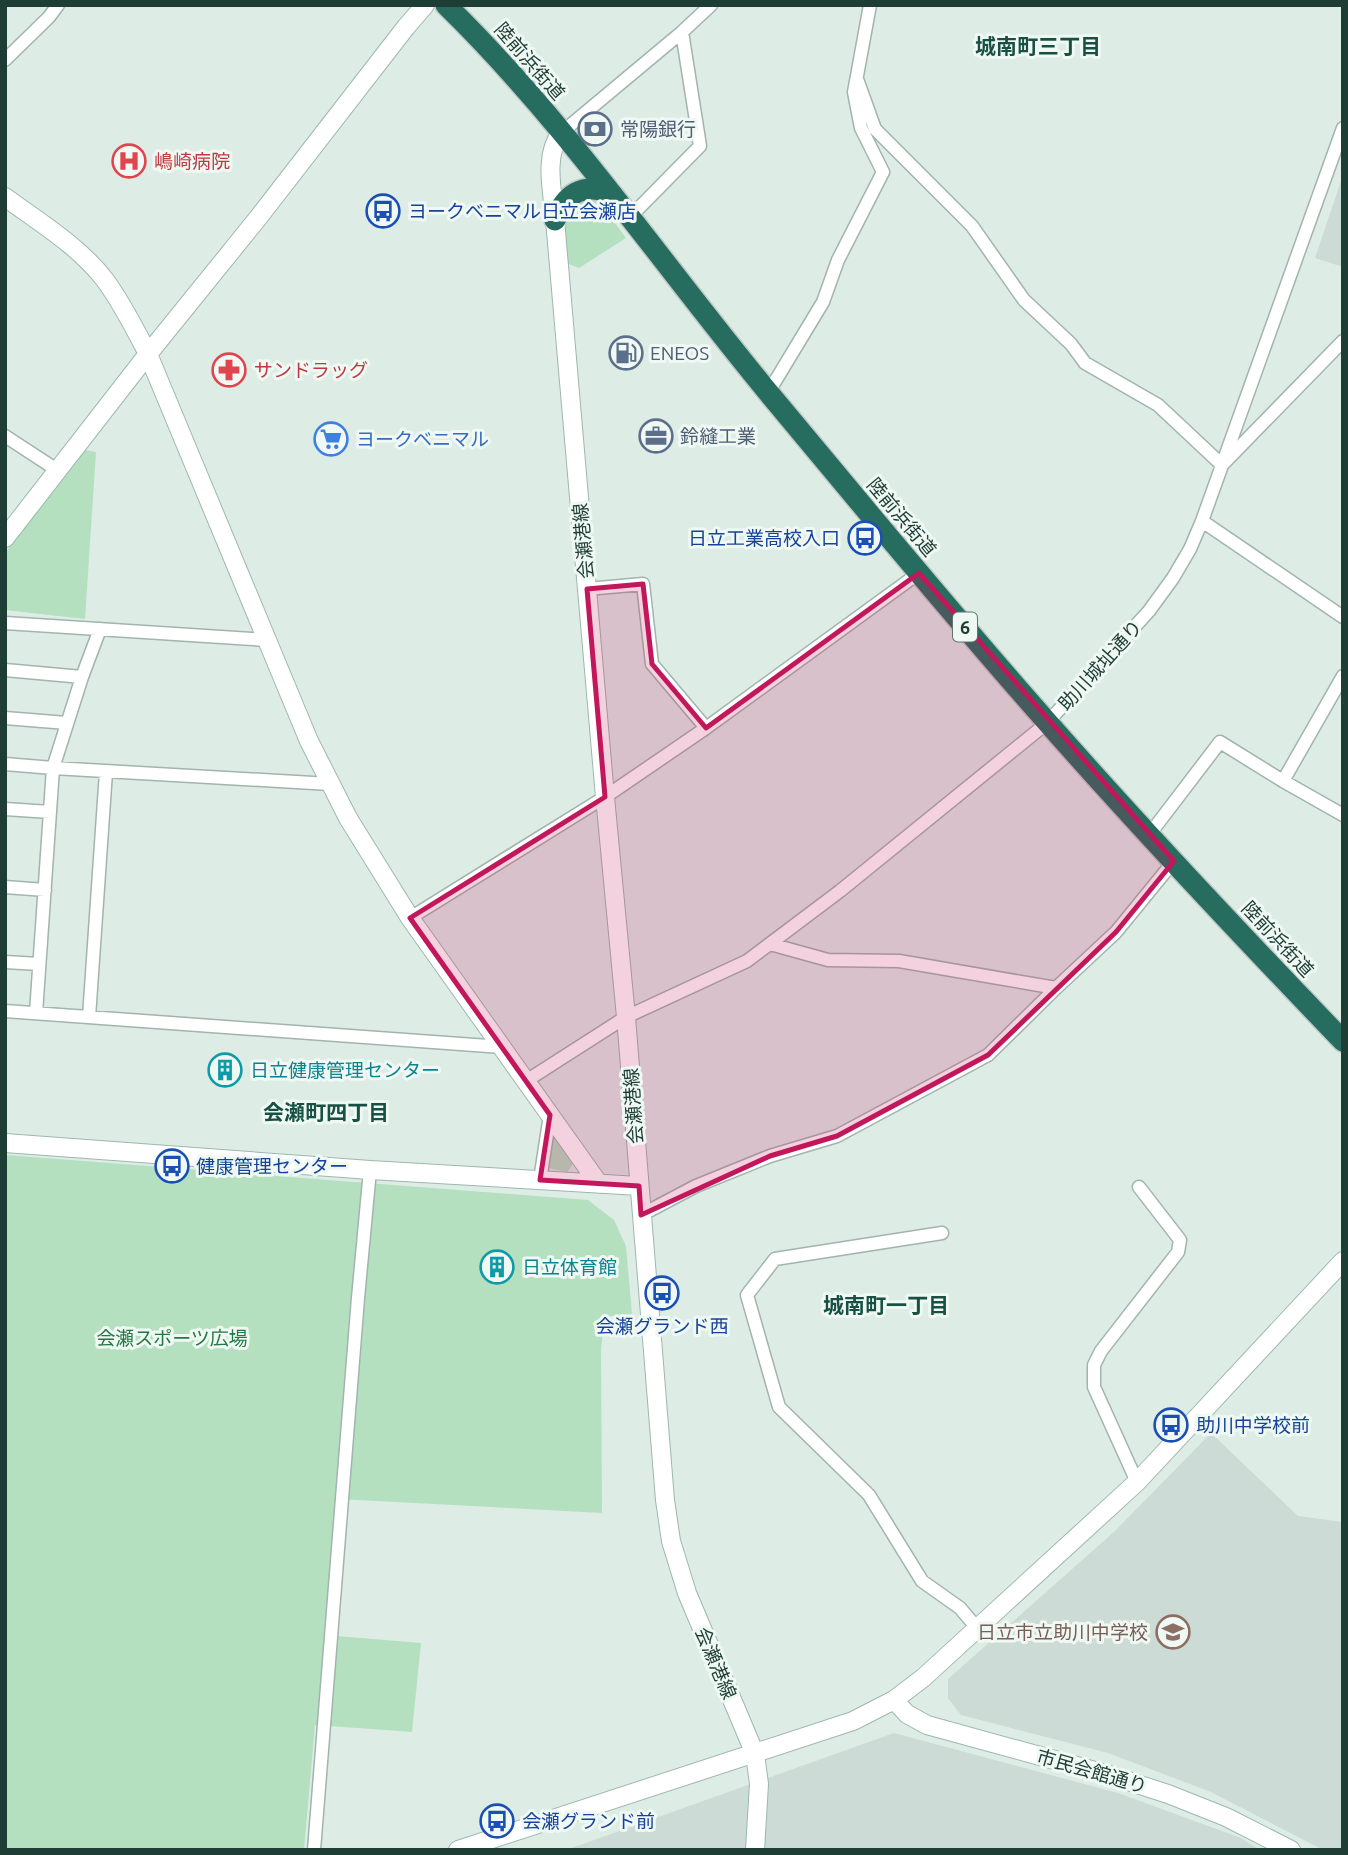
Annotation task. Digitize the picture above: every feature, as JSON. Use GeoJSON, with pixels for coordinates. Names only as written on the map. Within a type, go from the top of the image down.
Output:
{"type":"FeatureCollection","features":[{"type":"Feature","properties":{"kind":"highway","name":"陸前浜街道"},"geometry":{"type":"LineString","coordinates":[[446,5],[528,91],[768,393],[1047,723],[1149,835],[1340,1031]]}},
{"type":"Feature","properties":{"kind":"highway"},"geometry":{"type":"LineString","coordinates":[[555,220],[559,209],[578,191],[599,189],[610,192]]}},
{"type":"Feature","properties":{"kind":"street"},"geometry":{"type":"LineString","coordinates":[[5,60],[58,5]]}},
{"type":"Feature","properties":{"kind":"street"},"geometry":{"type":"LineString","coordinates":[[5,538],[425,5]]}},
{"type":"Feature","properties":{"kind":"street"},"geometry":{"type":"LineString","coordinates":[[561,133],[711,5]]}},
{"type":"Feature","properties":{"kind":"street"},"geometry":{"type":"LineString","coordinates":[[768,393],[823,302],[838,260],[883,172],[861,128],[854,92],[870,5]]}},
{"type":"Feature","properties":{"kind":"street"},"geometry":{"type":"LineString","coordinates":[[629,218],[700,146],[681,33]]}},
{"type":"Feature","properties":{"kind":"street"},"geometry":{"type":"LineString","coordinates":[[857,79],[875,129],[972,226],[1024,300],[1071,344],[1085,363],[1158,405],[1222,465],[1343,341]]}},
{"type":"Feature","properties":{"kind":"street","name":"助川城址通り"},"geometry":{"type":"LineString","coordinates":[[526,1081],[626,1017],[747,961],[770,944],[850,883],[1047,723],[1149,611],[1173,578],[1202,521],[1343,128]]}},
{"type":"Feature","properties":{"kind":"street","name":"会瀬港線"},"geometry":{"type":"LineString","coordinates":[[561,133],[555,140],[551,160],[555,220],[626,1017],[665,1500],[671,1541],[687,1593],[755,1754],[759,1784],[755,1850]]}},
{"type":"Feature","properties":{"kind":"street"},"geometry":{"type":"LineString","coordinates":[[5,197],[85,259],[120,302],[148,354],[309,741],[348,818],[410,918],[599,1184]]}},
{"type":"Feature","properties":{"kind":"street"},"geometry":{"type":"LineString","coordinates":[[5,436],[57,470]]}},
{"type":"Feature","properties":{"kind":"street"},"geometry":{"type":"LineString","coordinates":[[1202,521],[1343,617]]}},
{"type":"Feature","properties":{"kind":"street"},"geometry":{"type":"LineString","coordinates":[[410,918],[605,797],[706,728],[919,573]]}},
{"type":"Feature","properties":{"kind":"street"},"geometry":{"type":"LineString","coordinates":[[587,589],[643,584],[652,663],[706,728]]}},
{"type":"Feature","properties":{"kind":"street"},"geometry":{"type":"LineString","coordinates":[[5,623],[266,640]]}},
{"type":"Feature","properties":{"kind":"street"},"geometry":{"type":"LineString","coordinates":[[36,1013],[53,768],[100,629]]}},
{"type":"Feature","properties":{"kind":"street"},"geometry":{"type":"LineString","coordinates":[[5,670],[82,677]]}},
{"type":"Feature","properties":{"kind":"street"},"geometry":{"type":"LineString","coordinates":[[1283,782],[1343,676]]}},
{"type":"Feature","properties":{"kind":"street"},"geometry":{"type":"LineString","coordinates":[[5,718],[67,723]]}},
{"type":"Feature","properties":{"kind":"street"},"geometry":{"type":"LineString","coordinates":[[1149,835],[1220,742],[1283,782],[1343,815]]}},
{"type":"Feature","properties":{"kind":"street"},"geometry":{"type":"LineString","coordinates":[[5,764],[330,784]]}},
{"type":"Feature","properties":{"kind":"street"},"geometry":{"type":"LineString","coordinates":[[89,1017],[106,772]]}},
{"type":"Feature","properties":{"kind":"street"},"geometry":{"type":"LineString","coordinates":[[5,809],[50,813]]}},
{"type":"Feature","properties":{"kind":"street"},"geometry":{"type":"LineString","coordinates":[[641,1214],[696,1186],[770,1156],[837,1136],[988,1055],[1116,932],[1174,861]]}},
{"type":"Feature","properties":{"kind":"street"},"geometry":{"type":"LineString","coordinates":[[5,887],[44,890]]}},
{"type":"Feature","properties":{"kind":"street"},"geometry":{"type":"LineString","coordinates":[[770,944],[828,960],[899,961],[1056,988]]}},
{"type":"Feature","properties":{"kind":"street"},"geometry":{"type":"LineString","coordinates":[[5,961],[39,964]]}},
{"type":"Feature","properties":{"kind":"street"},"geometry":{"type":"LineString","coordinates":[[5,1011],[502,1047]]}},
{"type":"Feature","properties":{"kind":"street"},"geometry":{"type":"LineString","coordinates":[[540,1180],[550,1115]]}},
{"type":"Feature","properties":{"kind":"street"},"geometry":{"type":"LineString","coordinates":[[5,1143],[370,1170],[639,1186]]}},
{"type":"Feature","properties":{"kind":"street"},"geometry":{"type":"LineString","coordinates":[[314,1850],[370,1170]]}},
{"type":"Feature","properties":{"kind":"street"},"geometry":{"type":"LineString","coordinates":[[1136,1482],[1094,1387],[1094,1365],[1101,1351],[1178,1252],[1180,1240],[1139,1187]]}},
{"type":"Feature","properties":{"kind":"street"},"geometry":{"type":"LineString","coordinates":[[942,1233],[775,1259],[747,1295],[779,1407],[869,1495],[922,1581],[960,1608],[976,1628]]}},
{"type":"Feature","properties":{"kind":"street"},"geometry":{"type":"LineString","coordinates":[[458,1850],[853,1721],[894,1700],[923,1678],[1136,1482],[1343,1261]]}},
{"type":"Feature","properties":{"kind":"street","name":"市民会館通り"},"geometry":{"type":"LineString","coordinates":[[894,1700],[907,1714],[927,1725],[1110,1775],[1168,1794],[1226,1817],[1291,1850]]}},
{"type":"Feature","properties":{"kind":"highlighted area"},"geometry":{"type":"Polygon","coordinates":[[[919,573],[1174,861],[1116,932],[988,1055],[837,1136],[770,1156],[641,1215],[639,1186],[540,1180],[550,1115],[410,918],[605,797],[587,589],[643,584],[652,664],[706,728],[919,573]]]}},
{"type":"Feature","properties":{"kind":"shaded area"},"geometry":{"type":"Polygon","coordinates":[[[1343,175],[1343,267],[1315,258],[1343,175]]]}},
{"type":"Feature","properties":{"kind":"shaded area","name":"日立市立助川中学校"},"geometry":{"type":"Polygon","coordinates":[[[1211,1433],[1298,1516],[1343,1522],[1343,1850],[1323,1850],[1211,1792],[1108,1753],[961,1715],[948,1698],[948,1679],[1115,1531],[1211,1433]]]}},
{"type":"Feature","properties":{"kind":"shaded area"},"geometry":{"type":"Polygon","coordinates":[[[894,1733],[1118,1793],[1241,1838],[1260,1850],[566,1850],[894,1733]]]}},
{"type":"Feature","properties":{"kind":"green space"},"geometry":{"type":"Polygon","coordinates":[[[598,200],[626,238],[579,268],[566,263],[562,220],[579,203],[598,200]]]}},
{"type":"Feature","properties":{"kind":"green space"},"geometry":{"type":"Polygon","coordinates":[[[85,450],[96,452],[85,619],[5,610],[5,553],[85,450]]]}},
{"type":"Feature","properties":{"kind":"green space"},"geometry":{"type":"Polygon","coordinates":[[[556,1136],[574,1163],[567,1172],[548,1168],[553,1139],[556,1136]]]}},
{"type":"Feature","properties":{"kind":"green space","name":"会瀬スポーツ広場"},"geometry":{"type":"Polygon","coordinates":[[[5,1155],[588,1200],[614,1220],[626,1246],[632,1314],[604,1317],[601,1350],[602,1513],[338,1499],[325,1635],[421,1643],[412,1732],[315,1725],[304,1850],[5,1850],[5,1155]]]}},
{"type":"Feature","properties":{"kind":"place","name":"常陽銀行"},"geometry":{"type":"Point","coordinates":[595,129]}},
{"type":"Feature","properties":{"kind":"place","name":"嶋崎病院"},"geometry":{"type":"Point","coordinates":[129,161]}},
{"type":"Feature","properties":{"kind":"place","name":"ヨークベニマル日立会瀬店"},"geometry":{"type":"Point","coordinates":[383,211]}},
{"type":"Feature","properties":{"kind":"place","name":"ENEOS"},"geometry":{"type":"Point","coordinates":[626,353]}},
{"type":"Feature","properties":{"kind":"place","name":"サンドラッグ"},"geometry":{"type":"Point","coordinates":[229,370]}},
{"type":"Feature","properties":{"kind":"place","name":"鈴縫工業"},"geometry":{"type":"Point","coordinates":[656,436]}},
{"type":"Feature","properties":{"kind":"place","name":"ヨークベニマル"},"geometry":{"type":"Point","coordinates":[331,439]}},
{"type":"Feature","properties":{"kind":"place","name":"日立工業高校入口"},"geometry":{"type":"Point","coordinates":[865,538]}},
{"type":"Feature","properties":{"kind":"place","name":"日立健康管理センター"},"geometry":{"type":"Point","coordinates":[225,1070]}},
{"type":"Feature","properties":{"kind":"place","name":"健康管理センター"},"geometry":{"type":"Point","coordinates":[172,1166]}},
{"type":"Feature","properties":{"kind":"place","name":"日立体育館"},"geometry":{"type":"Point","coordinates":[497,1267]}},
{"type":"Feature","properties":{"kind":"place","name":"会瀬グランド西"},"geometry":{"type":"Point","coordinates":[662,1293]}},
{"type":"Feature","properties":{"kind":"place","name":"助川中学校前"},"geometry":{"type":"Point","coordinates":[1171,1425]}},
{"type":"Feature","properties":{"kind":"place","name":"日立市立助川中学校"},"geometry":{"type":"Point","coordinates":[1173,1632]}},
{"type":"Feature","properties":{"kind":"place","name":"会瀬グランド前"},"geometry":{"type":"Point","coordinates":[497,1821]}},
{"type":"Feature","properties":{"kind":"district","name":"城南町三丁目"},"geometry":{"type":"Point","coordinates":[1038,46]}},
{"type":"Feature","properties":{"kind":"district","name":"会瀬町四丁目"},"geometry":{"type":"Point","coordinates":[326,1112]}},
{"type":"Feature","properties":{"kind":"district","name":"城南町一丁目"},"geometry":{"type":"Point","coordinates":[886,1305]}}]}
